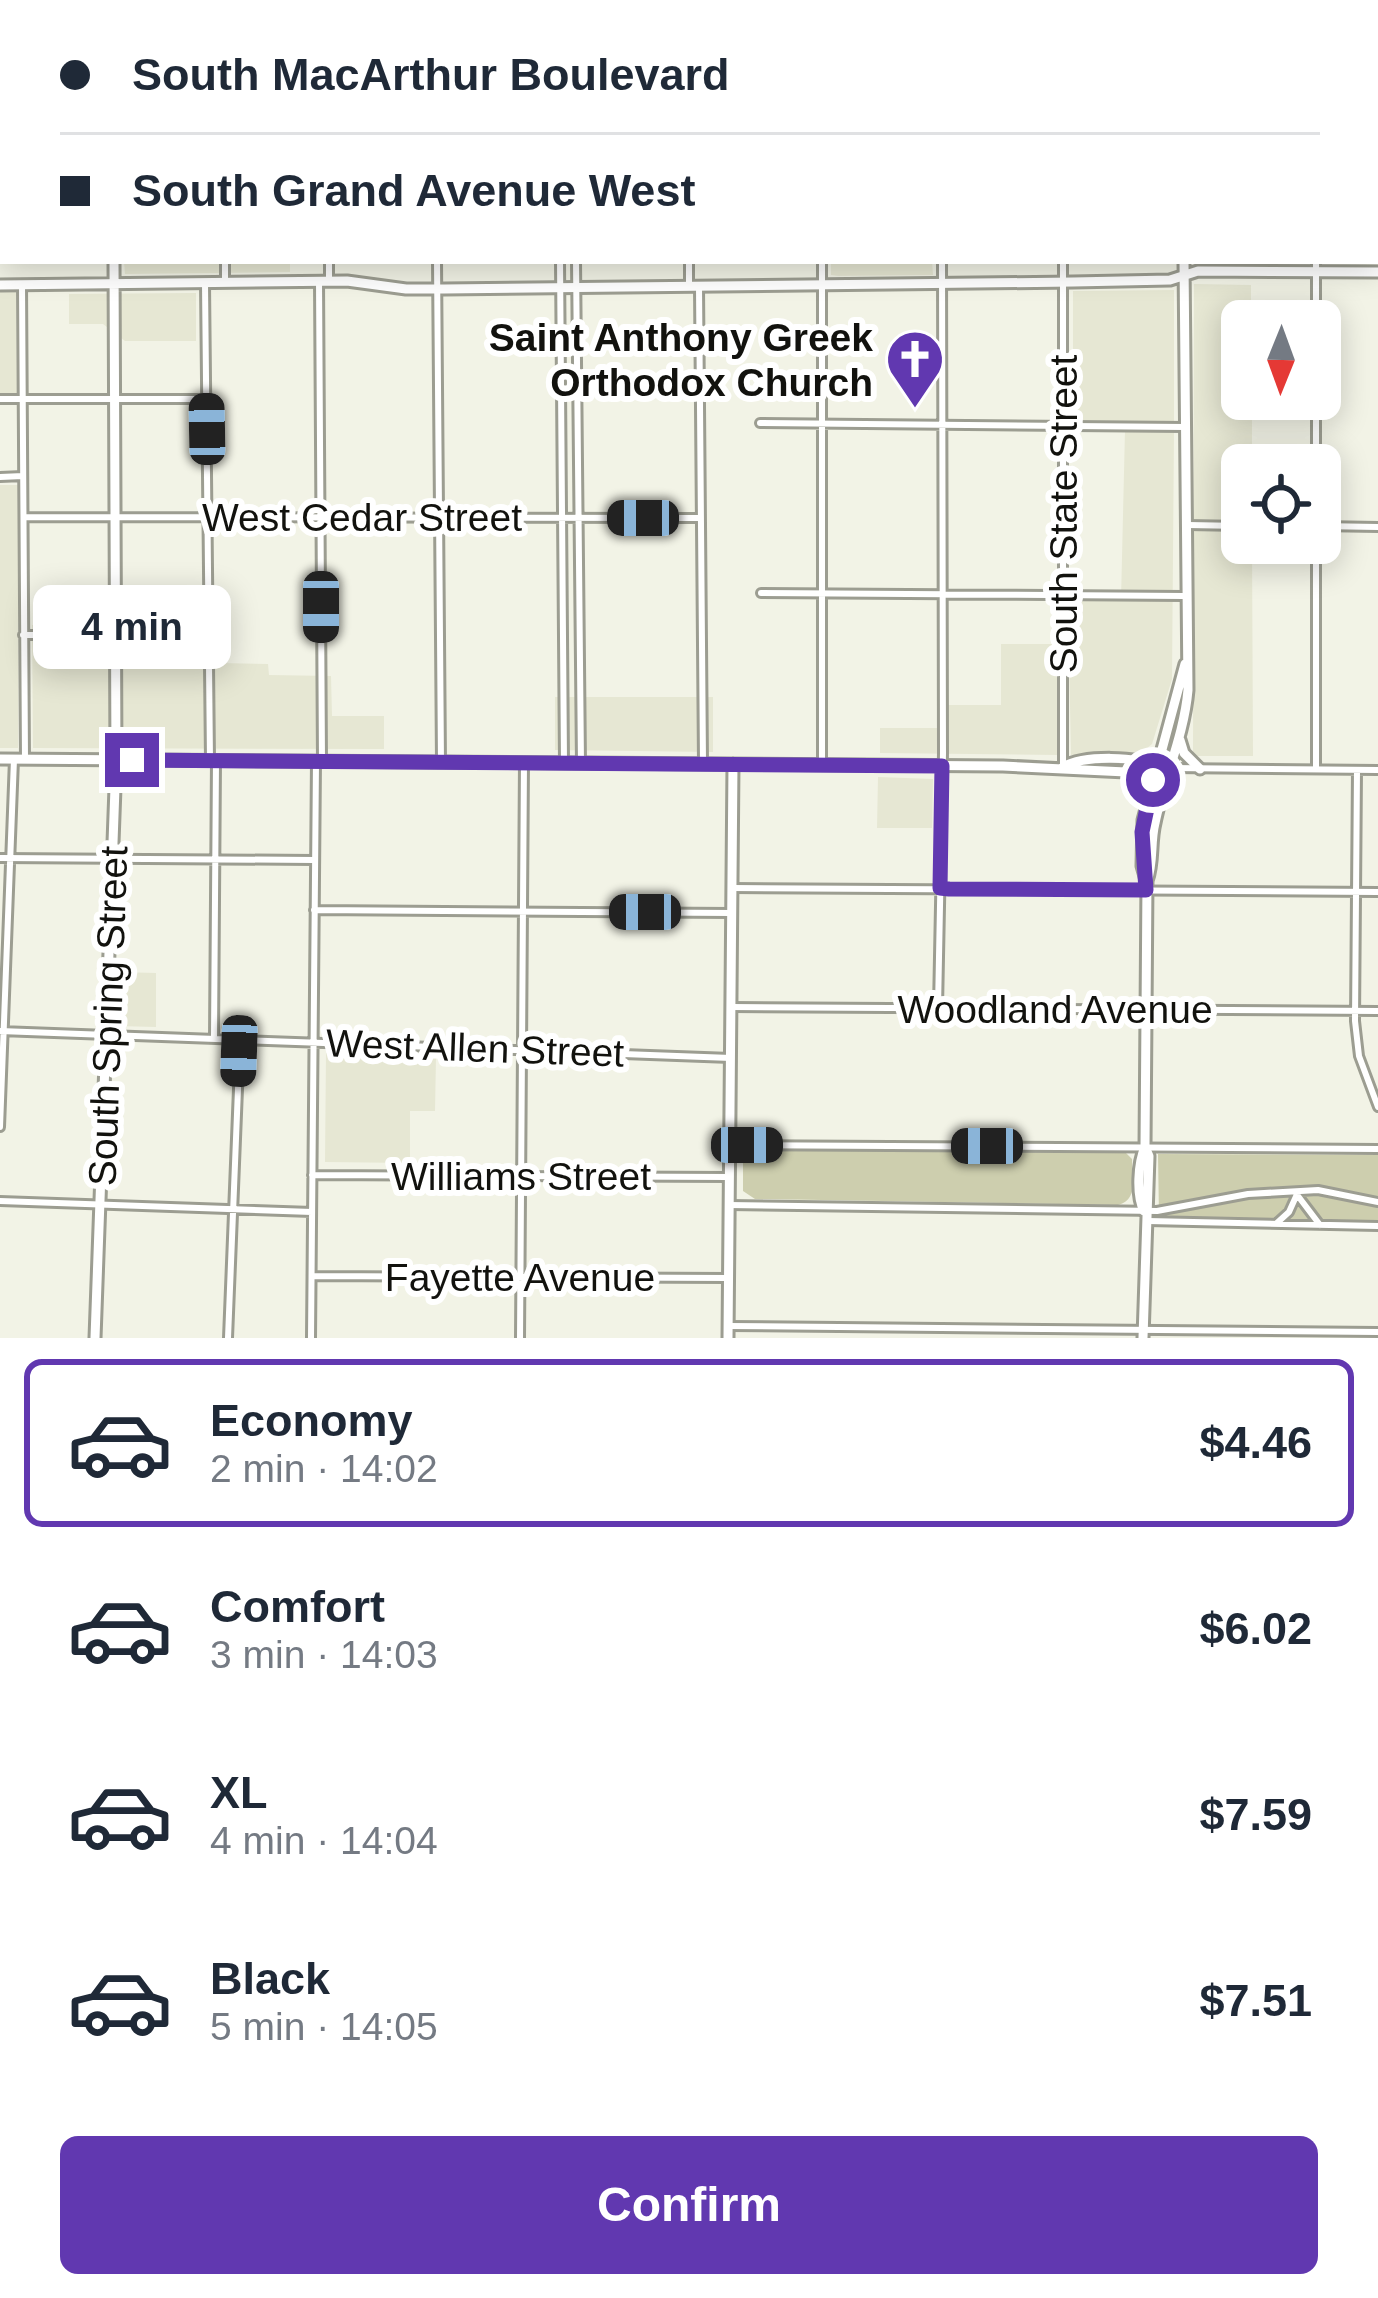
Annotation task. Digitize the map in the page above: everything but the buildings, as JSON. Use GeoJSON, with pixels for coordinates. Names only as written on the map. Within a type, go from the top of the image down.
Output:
{"type":"FeatureCollection","features":[{"type":"Feature","properties":{"kind":"street","name":"South Spring Street"},"geometry":{"type":"LineString","coordinates":[[95,1338],[116,760],[114,264]]}},
{"type":"Feature","properties":{"kind":"street"},"geometry":{"type":"LineString","coordinates":[[224,264],[225,282]]}},
{"type":"Feature","properties":{"kind":"street"},"geometry":{"type":"LineString","coordinates":[[311,1338],[314,860],[324,281],[328,264]]}},
{"type":"Feature","properties":{"kind":"street"},"geometry":{"type":"LineString","coordinates":[[437,264],[441,762]]}},
{"type":"Feature","properties":{"kind":"street"},"geometry":{"type":"LineString","coordinates":[[560,264],[564,763]]}},
{"type":"Feature","properties":{"kind":"street"},"geometry":{"type":"LineString","coordinates":[[576,264],[580,763]]}},
{"type":"Feature","properties":{"kind":"street"},"geometry":{"type":"LineString","coordinates":[[690,264],[701,518],[703,764]]}},
{"type":"Feature","properties":{"kind":"street"},"geometry":{"type":"LineString","coordinates":[[821,264],[822,764]]}},
{"type":"Feature","properties":{"kind":"street"},"geometry":{"type":"LineString","coordinates":[[938,1008],[942,264]]}},
{"type":"Feature","properties":{"kind":"street","name":"South State Street"},"geometry":{"type":"LineString","coordinates":[[1063,264],[1063,767]]}},
{"type":"Feature","properties":{"kind":"street"},"geometry":{"type":"LineString","coordinates":[[1146,886],[1154,824],[1186,703],[1184,264]]}},
{"type":"Feature","properties":{"kind":"street"},"geometry":{"type":"LineString","coordinates":[[1316,266],[1316,300]]}},
{"type":"Feature","properties":{"kind":"street"},"geometry":{"type":"LineString","coordinates":[[0,285],[324,281],[437,289],[560,288],[1063,282],[1316,266],[1378,272]]}},
{"type":"Feature","properties":{"kind":"street"},"geometry":{"type":"LineString","coordinates":[[205,282],[214,1039]]}},
{"type":"Feature","properties":{"kind":"street"},"geometry":{"type":"LineString","coordinates":[[0,1126],[10,858],[20,759],[22,284]]}},
{"type":"Feature","properties":{"kind":"street"},"geometry":{"type":"LineString","coordinates":[[0,399],[206,399]]}},
{"type":"Feature","properties":{"kind":"street"},"geometry":{"type":"LineString","coordinates":[[760,423],[1184,427]]}},
{"type":"Feature","properties":{"kind":"street"},"geometry":{"type":"LineString","coordinates":[[0,477],[23,476]]}},
{"type":"Feature","properties":{"kind":"street","name":"West Cedar Street"},"geometry":{"type":"LineString","coordinates":[[24,517],[701,518]]}},
{"type":"Feature","properties":{"kind":"street"},"geometry":{"type":"LineString","coordinates":[[1184,525],[1221,526]]}},
{"type":"Feature","properties":{"kind":"street"},"geometry":{"type":"LineString","coordinates":[[1341,526],[1378,526]]}},
{"type":"Feature","properties":{"kind":"street"},"geometry":{"type":"LineString","coordinates":[[1316,564],[1316,770]]}},
{"type":"Feature","properties":{"kind":"street"},"geometry":{"type":"LineString","coordinates":[[760,593],[1184,596]]}},
{"type":"Feature","properties":{"kind":"street"},"geometry":{"type":"LineString","coordinates":[[23,635],[208,635]]}},
{"type":"Feature","properties":{"kind":"street"},"geometry":{"type":"LineString","coordinates":[[1143,1333],[1140,1169],[1145,1147],[1146,886],[1141,840],[1185,664]]}},
{"type":"Feature","properties":{"kind":"street"},"geometry":{"type":"LineString","coordinates":[[1179,736],[1184,753],[1200,769]]}},
{"type":"Feature","properties":{"kind":"street"},"geometry":{"type":"LineString","coordinates":[[0,759],[822,764],[1063,767],[1073,772],[1147,773],[1156,767]]}},
{"type":"Feature","properties":{"kind":"street"},"geometry":{"type":"LineString","coordinates":[[1063,767],[1072,761],[1124,760],[1169,768],[1378,770]]}},
{"type":"Feature","properties":{"kind":"street"},"geometry":{"type":"LineString","coordinates":[[520,1338],[524,762]]}},
{"type":"Feature","properties":{"kind":"street"},"geometry":{"type":"LineString","coordinates":[[733,764],[728,1332],[867,1327],[997,1333],[1378,1332]]}},
{"type":"Feature","properties":{"kind":"street"},"geometry":{"type":"LineString","coordinates":[[1357,770],[1354,1011],[1359,1056],[1378,1107]]}},
{"type":"Feature","properties":{"kind":"street"},"geometry":{"type":"LineString","coordinates":[[1114,772],[1142,782],[1147,802]]}},
{"type":"Feature","properties":{"kind":"street"},"geometry":{"type":"LineString","coordinates":[[0,858],[314,860]]}},
{"type":"Feature","properties":{"kind":"street"},"geometry":{"type":"LineString","coordinates":[[732,888],[1146,886],[1378,892]]}},
{"type":"Feature","properties":{"kind":"street"},"geometry":{"type":"LineString","coordinates":[[314,910],[732,913]]}},
{"type":"Feature","properties":{"kind":"street","name":"Woodland Avenue"},"geometry":{"type":"LineString","coordinates":[[731,1006],[1378,1011]]}},
{"type":"Feature","properties":{"kind":"street","name":"West Allen Street"},"geometry":{"type":"LineString","coordinates":[[2,1031],[730,1058]]}},
{"type":"Feature","properties":{"kind":"street"},"geometry":{"type":"LineString","coordinates":[[228,1338],[240,1040]]}},
{"type":"Feature","properties":{"kind":"street"},"geometry":{"type":"LineString","coordinates":[[730,1145],[1378,1149]]}},
{"type":"Feature","properties":{"kind":"street","name":"Williams Street"},"geometry":{"type":"LineString","coordinates":[[312,1175],[730,1177]]}},
{"type":"Feature","properties":{"kind":"street"},"geometry":{"type":"LineString","coordinates":[[1144,1216],[1248,1194],[1318,1190],[1378,1202]]}},
{"type":"Feature","properties":{"kind":"street"},"geometry":{"type":"LineString","coordinates":[[1275,1224],[1289,1212],[1298,1194]]}},
{"type":"Feature","properties":{"kind":"street"},"geometry":{"type":"LineString","coordinates":[[1298,1194],[1320,1225]]}},
{"type":"Feature","properties":{"kind":"street"},"geometry":{"type":"LineString","coordinates":[[0,1201],[312,1212]]}},
{"type":"Feature","properties":{"kind":"street"},"geometry":{"type":"LineString","coordinates":[[729,1205],[1378,1226]]}},
{"type":"Feature","properties":{"kind":"street","name":"Fayette Avenue"},"geometry":{"type":"LineString","coordinates":[[312,1276],[729,1278]]}},
{"type":"Feature","properties":{"kind":"street"},"geometry":{"type":"LineString","coordinates":[[867,1327],[867,1338]]}},
{"type":"Feature","properties":{"kind":"shaded area"},"geometry":{"type":"Polygon","coordinates":[[[124,264],[290,264],[290,272],[125,274],[124,264]]]}},
{"type":"Feature","properties":{"kind":"shaded area"},"geometry":{"type":"Polygon","coordinates":[[[831,264],[932,264],[933,275],[838,276],[831,275],[831,264]]]}},
{"type":"Feature","properties":{"kind":"shaded area"},"geometry":{"type":"Polygon","coordinates":[[[1194,284],[1251,285],[1251,300],[1221,300],[1221,420],[1252,420],[1252,444],[1221,444],[1221,564],[1252,564],[1253,756],[1193,756],[1194,284]]]}},
{"type":"Feature","properties":{"kind":"shaded area"},"geometry":{"type":"Polygon","coordinates":[[[1174,290],[1174,422],[1073,423],[1073,291],[1174,290]]]}},
{"type":"Feature","properties":{"kind":"shaded area"},"geometry":{"type":"Polygon","coordinates":[[[0,291],[16,292],[17,396],[0,396],[0,291]]]}},
{"type":"Feature","properties":{"kind":"shaded area"},"geometry":{"type":"Polygon","coordinates":[[[196,293],[196,341],[125,341],[103,324],[69,324],[69,294],[196,293]]]}},
{"type":"Feature","properties":{"kind":"shaded area"},"geometry":{"type":"Polygon","coordinates":[[[1125,430],[1174,430],[1172,679],[1152,744],[1140,754],[1071,755],[1068,604],[1073,600],[1121,600],[1125,430]]]}},
{"type":"Feature","properties":{"kind":"shaded area"},"geometry":{"type":"Polygon","coordinates":[[[0,485],[18,485],[18,748],[0,748],[0,485]]]}},
{"type":"Feature","properties":{"kind":"shaded area"},"geometry":{"type":"Polygon","coordinates":[[[219,623],[219,663],[268,664],[269,675],[331,676],[332,716],[384,716],[384,749],[33,748],[32,625],[219,623]]]}},
{"type":"Feature","properties":{"kind":"shaded area"},"geometry":{"type":"Polygon","coordinates":[[[1001,644],[1059,644],[1059,755],[880,753],[880,728],[947,728],[948,705],[1001,705],[1001,644]]]}},
{"type":"Feature","properties":{"kind":"shaded area"},"geometry":{"type":"Polygon","coordinates":[[[555,697],[713,697],[713,752],[555,750],[555,697]]]}},
{"type":"Feature","properties":{"kind":"shaded area"},"geometry":{"type":"Polygon","coordinates":[[[878,777],[933,779],[932,828],[877,828],[878,777]]]}},
{"type":"Feature","properties":{"kind":"shaded area"},"geometry":{"type":"Polygon","coordinates":[[[119,972],[156,973],[156,1027],[117,1026],[119,972]]]}},
{"type":"Feature","properties":{"kind":"shaded area"},"geometry":{"type":"Polygon","coordinates":[[[326,1053],[436,1057],[435,1111],[410,1111],[410,1163],[325,1162],[326,1053]]]}},
{"type":"Feature","properties":{"kind":"shaded area"},"geometry":{"type":"Polygon","coordinates":[[[752,1152],[1126,1153],[1132,1159],[1133,1186],[1129,1198],[1118,1205],[755,1199],[743,1191],[743,1162],[752,1152]]]}},
{"type":"Feature","properties":{"kind":"shaded area"},"geometry":{"type":"Polygon","coordinates":[[[1158,1154],[1378,1155],[1378,1221],[1159,1217],[1158,1154]]]}},
{"type":"Feature","properties":{"kind":"place","name":"Saint Anthony Greek Orthodox Church"},"geometry":{"type":"Point","coordinates":[915,410]}},
{"type":"Feature","properties":{"kind":"route"},"geometry":{"type":"LineString","coordinates":[[132,760],[942,766],[940,888],[949,889],[1146,890],[1142,832],[1153,780]]}}]}
